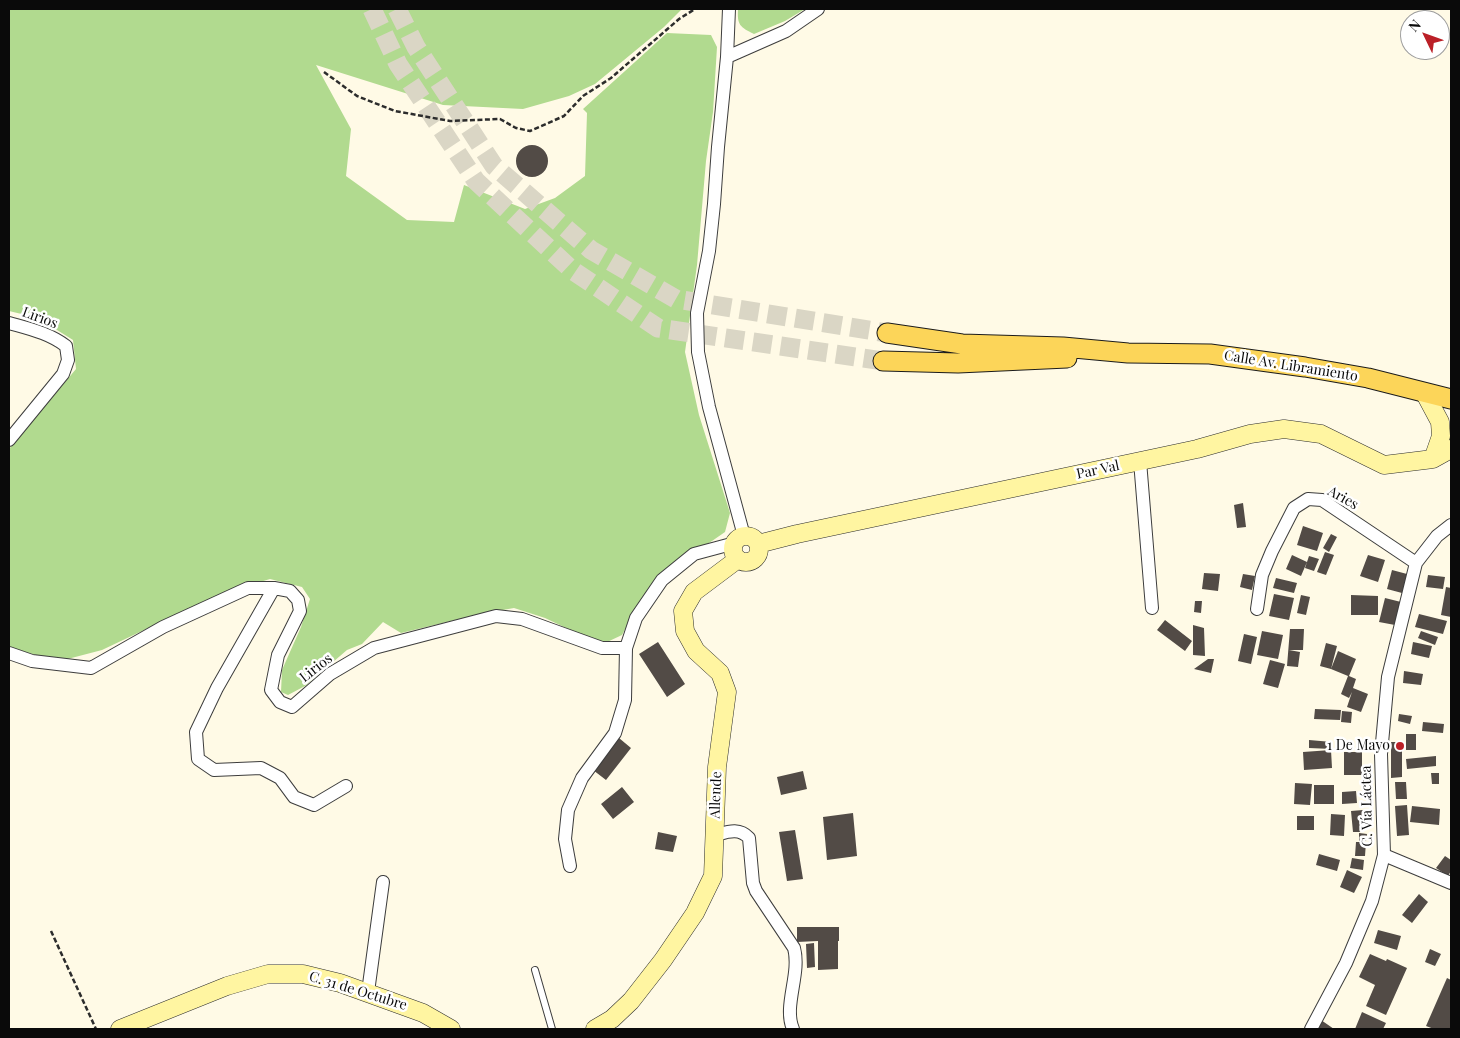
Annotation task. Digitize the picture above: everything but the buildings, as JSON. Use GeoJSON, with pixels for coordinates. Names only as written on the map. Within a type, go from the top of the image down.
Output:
{"type":"FeatureCollection","features":[{"type":"Feature","properties":{"kind":"main road","name":"Calle Av. Libramiento"},"geometry":{"type":"LineString","coordinates":[[887,333],[962,344],[1063,347],[1128,353],[1210,354],[1359,376],[1451,399]]}},
{"type":"Feature","properties":{"kind":"main road","name":"Calle Av. Libramiento"},"geometry":{"type":"LineString","coordinates":[[883,362],[958,363],[1059,359],[1128,353]]}},
{"type":"Feature","properties":{"kind":"street"},"geometry":{"type":"LineString","coordinates":[[570,866],[565,839],[568,810],[582,778],[615,733],[626,700],[626,648],[636,618],[662,580],[694,554],[744,545],[709,407],[698,352],[697,313],[709,251],[727,57],[729,9]]}},
{"type":"Feature","properties":{"kind":"street"},"geometry":{"type":"LineString","coordinates":[[727,57],[786,31],[818,9]]}},
{"type":"Feature","properties":{"kind":"street","name":"Lirios"},"geometry":{"type":"LineString","coordinates":[[9,323],[40,331],[56,338],[66,346],[68,360],[63,374],[9,440]]}},
{"type":"Feature","properties":{"kind":"street"},"geometry":{"type":"LineString","coordinates":[[1424,392],[1440,422],[1441,436],[1433,459]]}},
{"type":"Feature","properties":{"kind":"street","name":"Par Val"},"geometry":{"type":"LineString","coordinates":[[744,545],[1140,462],[1250,434],[1284,429],[1321,434],[1384,465],[1433,459],[1451,449]]}},
{"type":"Feature","properties":{"kind":"street"},"geometry":{"type":"LineString","coordinates":[[1140,462],[1152,608]]}},
{"type":"Feature","properties":{"kind":"street","name":"Aries"},"geometry":{"type":"LineString","coordinates":[[1256,609],[1262,574],[1272,551],[1294,508],[1308,499],[1322,500],[1416,563]]}},
{"type":"Feature","properties":{"kind":"street","name":"C. Vía Láctea"},"geometry":{"type":"LineString","coordinates":[[1311,1029],[1346,963],[1372,901],[1384,855],[1381,754],[1388,677],[1416,563],[1436,536],[1451,525]]}},
{"type":"Feature","properties":{"kind":"street","name":"Allende"},"geometry":{"type":"LineString","coordinates":[[595,1029],[612,1018],[631,1001],[663,960],[695,913],[713,876],[717,767],[727,692],[720,673],[696,652],[685,631],[683,611],[694,592],[744,545]]}},
{"type":"Feature","properties":{"kind":"street","name":"Lirios"},"geometry":{"type":"LineString","coordinates":[[9,654],[32,661],[91,668],[164,627],[248,588],[274,588],[290,592],[298,600],[300,611],[278,655],[271,690],[280,702],[292,707],[330,674],[374,648],[496,616],[522,619],[602,648],[626,648]]}},
{"type":"Feature","properties":{"kind":"street"},"geometry":{"type":"LineString","coordinates":[[274,588],[217,688],[196,732],[198,759],[214,770],[261,768],[280,778],[294,796],[314,805],[346,786]]}},
{"type":"Feature","properties":{"kind":"street"},"geometry":{"type":"LineString","coordinates":[[715,835],[734,831],[741,832],[749,838],[753,883],[756,891],[794,948],[797,958],[790,1013],[793,1029]]}},
{"type":"Feature","properties":{"kind":"street"},"geometry":{"type":"LineString","coordinates":[[1384,855],[1451,883]]}},
{"type":"Feature","properties":{"kind":"street"},"geometry":{"type":"LineString","coordinates":[[368,992],[383,882]]}},
{"type":"Feature","properties":{"kind":"street","name":"C. 31 de Octubre"},"geometry":{"type":"LineString","coordinates":[[120,1029],[227,986],[268,974],[303,974],[340,983],[423,1012],[451,1029]]}},
{"type":"Feature","properties":{"kind":"lane"},"geometry":{"type":"LineString","coordinates":[[535,970],[552,1029]]}},
{"type":"Feature","properties":{"kind":"path"},"geometry":{"type":"LineString","coordinates":[[324,72],[357,96],[394,111],[450,121],[500,119],[516,128],[530,131],[564,116],[583,96],[611,78],[679,19],[695,9]]}},
{"type":"Feature","properties":{"kind":"path"},"geometry":{"type":"LineString","coordinates":[[52,932],[96,1029]]}},
{"type":"Feature","properties":{"kind":"green space"},"geometry":{"type":"Polygon","coordinates":[[[9,9],[682,9],[664,27],[595,84],[569,96],[523,109],[443,105],[316,65],[351,129],[346,176],[407,220],[454,222],[464,185],[525,209],[555,198],[585,176],[587,113],[583,109],[667,33],[711,35],[717,47],[713,112],[706,161],[697,265],[685,352],[699,415],[730,513],[725,532],[673,565],[640,601],[622,635],[605,643],[581,635],[545,618],[514,608],[401,633],[383,622],[362,644],[347,650],[305,686],[288,695],[281,692],[282,670],[301,627],[310,599],[302,587],[270,579],[220,594],[102,650],[60,661],[9,648],[9,449],[76,369],[73,340],[30,316],[9,311],[9,9]]]}},
{"type":"Feature","properties":{"kind":"green space"},"geometry":{"type":"Polygon","coordinates":[[[738,9],[805,9],[785,21],[754,34],[740,25],[738,9]]]}},
{"type":"Feature","properties":{"kind":"tunnel"},"geometry":{"type":"LineString","coordinates":[[372,9],[398,64],[476,181],[572,270],[658,328],[883,361]]}},
{"type":"Feature","properties":{"kind":"tunnel"},"geometry":{"type":"LineString","coordinates":[[397,9],[416,47],[494,166],[591,250],[676,299],[887,333]]}},
{"type":"Feature","properties":{"kind":"place","name":"1 De Mayo"},"geometry":{"type":"Point","coordinates":[1400,746]}}]}
